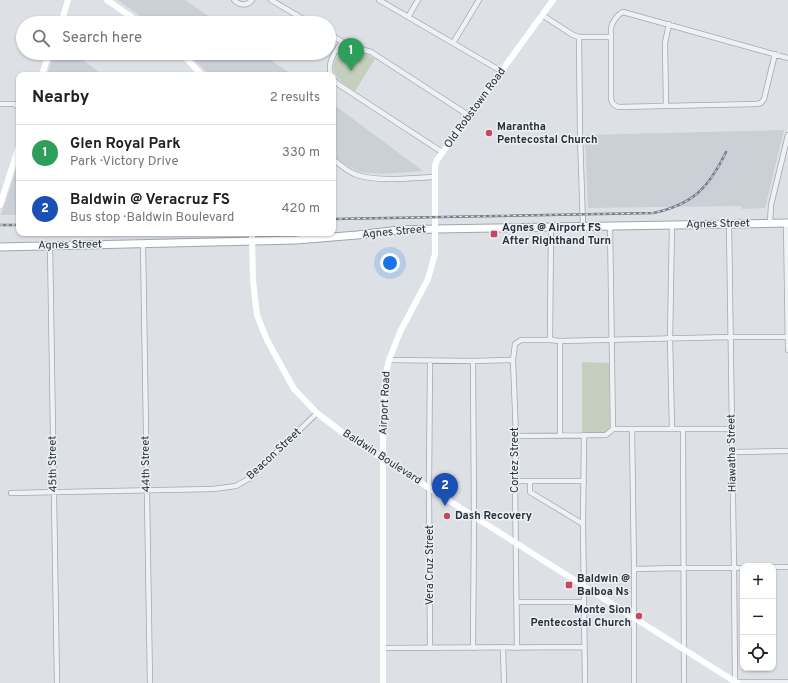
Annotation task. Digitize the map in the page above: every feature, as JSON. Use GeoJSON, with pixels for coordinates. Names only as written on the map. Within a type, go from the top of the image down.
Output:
{"type":"FeatureCollection","features":[{"type":"Feature","properties":{"kind":"main road","name":"Agnes Street"},"geometry":{"type":"LineString","coordinates":[[0,247],[296,240],[399,230],[787,223]]}},
{"type":"Feature","properties":{"kind":"street"},"geometry":{"type":"LineString","coordinates":[[63,16],[68,0]]}},
{"type":"Feature","properties":{"kind":"street"},"geometry":{"type":"LineString","coordinates":[[108,0],[130,16]]}},
{"type":"Feature","properties":{"kind":"street"},"geometry":{"type":"LineString","coordinates":[[234,0],[241,5],[245,5],[252,0]]}},
{"type":"Feature","properties":{"kind":"street"},"geometry":{"type":"LineString","coordinates":[[271,0],[298,16]]}},
{"type":"Feature","properties":{"kind":"street"},"geometry":{"type":"LineString","coordinates":[[379,0],[501,72]]}},
{"type":"Feature","properties":{"kind":"street"},"geometry":{"type":"LineString","coordinates":[[408,17],[418,0]]}},
{"type":"Feature","properties":{"kind":"street"},"geometry":{"type":"LineString","coordinates":[[454,43],[479,0]]}},
{"type":"Feature","properties":{"kind":"street","name":"Old Robstown Road"},"geometry":{"type":"LineString","coordinates":[[436,229],[435,166],[437,160],[468,115],[553,0]]}},
{"type":"Feature","properties":{"kind":"street"},"geometry":{"type":"LineString","coordinates":[[775,54],[764,99],[761,103],[618,106],[613,104],[611,99],[612,24],[620,13],[623,12],[669,24],[775,54],[788,58]]}},
{"type":"Feature","properties":{"kind":"street"},"geometry":{"type":"LineString","coordinates":[[542,15],[566,32],[579,37],[611,37]]}},
{"type":"Feature","properties":{"kind":"street"},"geometry":{"type":"LineString","coordinates":[[666,106],[665,43],[669,24]]}},
{"type":"Feature","properties":{"kind":"street"},"geometry":{"type":"LineString","coordinates":[[579,37],[583,226]]}},
{"type":"Feature","properties":{"kind":"street"},"geometry":{"type":"LineString","coordinates":[[336,38],[350,46],[371,52],[468,115]]}},
{"type":"Feature","properties":{"kind":"street"},"geometry":{"type":"LineString","coordinates":[[336,51],[342,42]]}},
{"type":"Feature","properties":{"kind":"street"},"geometry":{"type":"LineString","coordinates":[[43,72],[47,60]]}},
{"type":"Feature","properties":{"kind":"street"},"geometry":{"type":"LineString","coordinates":[[188,60],[199,72]]}},
{"type":"Feature","properties":{"kind":"street"},"geometry":{"type":"LineString","coordinates":[[330,60],[330,72]]}},
{"type":"Feature","properties":{"kind":"street"},"geometry":{"type":"LineString","coordinates":[[336,82],[345,89],[442,152]]}},
{"type":"Feature","properties":{"kind":"street"},"geometry":{"type":"LineString","coordinates":[[0,104],[16,105]]}},
{"type":"Feature","properties":{"kind":"street"},"geometry":{"type":"LineString","coordinates":[[770,223],[771,205],[788,135]]}},
{"type":"Feature","properties":{"kind":"street"},"geometry":{"type":"LineString","coordinates":[[0,205],[16,155]]}},
{"type":"Feature","properties":{"kind":"street"},"geometry":{"type":"LineString","coordinates":[[336,161],[347,170],[367,178],[435,177]]}},
{"type":"Feature","properties":{"kind":"street"},"geometry":{"type":"LineString","coordinates":[[787,223],[788,350]]}},
{"type":"Feature","properties":{"kind":"street"},"geometry":{"type":"LineString","coordinates":[[672,224],[670,339],[672,429]]}},
{"type":"Feature","properties":{"kind":"street","name":"Hiawatha Street"},"geometry":{"type":"LineString","coordinates":[[729,224],[735,683]]}},
{"type":"Feature","properties":{"kind":"street"},"geometry":{"type":"LineString","coordinates":[[610,225],[613,429]]}},
{"type":"Feature","properties":{"kind":"street"},"geometry":{"type":"LineString","coordinates":[[550,227],[550,340],[788,337]]}},
{"type":"Feature","properties":{"kind":"street","name":"Airport Road"},"geometry":{"type":"LineString","coordinates":[[383,683],[383,404],[386,373],[389,360],[400,332],[428,279],[435,254],[436,229]]}},
{"type":"Feature","properties":{"kind":"street","name":"Baldwin Boulevard"},"geometry":{"type":"LineString","coordinates":[[252,236],[253,281],[257,315],[267,340],[294,389],[317,413],[347,436],[684,649],[735,683]]}},
{"type":"Feature","properties":{"kind":"street","name":"44th Street"},"geometry":{"type":"LineString","coordinates":[[143,244],[150,683]]}},
{"type":"Feature","properties":{"kind":"street","name":"45th Street"},"geometry":{"type":"LineString","coordinates":[[50,245],[57,683]]}},
{"type":"Feature","properties":{"kind":"street","name":"Cortez Street"},"geometry":{"type":"LineString","coordinates":[[517,648],[515,481],[516,436],[513,360],[515,344],[521,340],[550,340]]}},
{"type":"Feature","properties":{"kind":"street"},"geometry":{"type":"LineString","coordinates":[[560,341],[560,435]]}},
{"type":"Feature","properties":{"kind":"street"},"geometry":{"type":"LineString","coordinates":[[389,360],[513,360]]}},
{"type":"Feature","properties":{"kind":"street","name":"Vera Cruz Street"},"geometry":{"type":"LineString","coordinates":[[430,361],[430,648]]}},
{"type":"Feature","properties":{"kind":"street"},"geometry":{"type":"LineString","coordinates":[[473,361],[473,648]]}},
{"type":"Feature","properties":{"kind":"street","name":"Beacon Street"},"geometry":{"type":"LineString","coordinates":[[11,493],[53,491],[222,489],[236,486],[250,478],[317,413]]}},
{"type":"Feature","properties":{"kind":"street"},"geometry":{"type":"LineString","coordinates":[[516,436],[606,435],[613,429],[732,429]]}},
{"type":"Feature","properties":{"kind":"street"},"geometry":{"type":"LineString","coordinates":[[632,429],[634,683]]}},
{"type":"Feature","properties":{"kind":"street"},"geometry":{"type":"LineString","coordinates":[[683,429],[684,683]]}},
{"type":"Feature","properties":{"kind":"street"},"geometry":{"type":"LineString","coordinates":[[584,435],[583,524],[585,683]]}},
{"type":"Feature","properties":{"kind":"street"},"geometry":{"type":"LineString","coordinates":[[732,452],[788,451]]}},
{"type":"Feature","properties":{"kind":"street"},"geometry":{"type":"LineString","coordinates":[[515,481],[584,481]]}},
{"type":"Feature","properties":{"kind":"street"},"geometry":{"type":"LineString","coordinates":[[530,481],[530,492],[583,524]]}},
{"type":"Feature","properties":{"kind":"street"},"geometry":{"type":"LineString","coordinates":[[776,568],[788,567]]}},
{"type":"Feature","properties":{"kind":"street"},"geometry":{"type":"LineString","coordinates":[[634,569],[740,568]]}},
{"type":"Feature","properties":{"kind":"street"},"geometry":{"type":"LineString","coordinates":[[517,602],[584,602]]}},
{"type":"Feature","properties":{"kind":"street"},"geometry":{"type":"LineString","coordinates":[[383,648],[584,647]]}},
{"type":"Feature","properties":{"kind":"street"},"geometry":{"type":"LineString","coordinates":[[504,648],[504,683]]}},
{"type":"Feature","properties":{"kind":"street"},"geometry":{"type":"LineString","coordinates":[[735,683],[788,682]]}},
{"type":"Feature","properties":{"kind":"shaded area"},"geometry":{"type":"Polygon","coordinates":[[[118,0],[185,0],[209,16],[140,16],[118,0]]]}},
{"type":"Feature","properties":{"kind":"shaded area"},"geometry":{"type":"Polygon","coordinates":[[[52,60],[83,60],[99,72],[48,72],[52,60]]]}},
{"type":"Feature","properties":{"kind":"shaded area"},"geometry":{"type":"Polygon","coordinates":[[[194,60],[270,60],[288,72],[207,72],[194,60]]]}},
{"type":"Feature","properties":{"kind":"shaded area"},"geometry":{"type":"Polygon","coordinates":[[[336,106],[423,171],[382,174],[359,172],[336,158],[336,106]]]}},
{"type":"Feature","properties":{"kind":"shaded area"},"geometry":{"type":"Polygon","coordinates":[[[784,130],[765,208],[742,209],[741,206],[588,208],[585,135],[784,130]]]}},
{"type":"Feature","properties":{"kind":"shaded area"},"geometry":{"type":"Polygon","coordinates":[[[16,170],[16,215],[1,215],[16,170]]]}},
{"type":"Feature","properties":{"kind":"green space"},"geometry":{"type":"Polygon","coordinates":[[[348,49],[361,51],[375,59],[355,91],[345,85],[335,72],[335,60],[348,49]]]}},
{"type":"Feature","properties":{"kind":"green space"},"geometry":{"type":"Polygon","coordinates":[[[582,362],[609,363],[610,428],[609,431],[604,433],[582,433],[582,362]]]}},
{"type":"Feature","properties":{"kind":"railway"},"geometry":{"type":"LineString","coordinates":[[336,219],[653,213],[667,210],[689,200],[698,193],[713,176],[726,152]]}},
{"type":"Feature","properties":{"kind":"railway"},"geometry":{"type":"LineString","coordinates":[[0,225],[16,225]]}},
{"type":"Feature","properties":{"kind":"place","name":"Glen Royal Park"},"geometry":{"type":"Point","coordinates":[351,71]}},
{"type":"Feature","properties":{"kind":"place","name":"Marantha Pentecostal Church"},"geometry":{"type":"Point","coordinates":[489,133]}},
{"type":"Feature","properties":{"kind":"place","name":"Agnes @ Airport FS After Righthand Turn"},"geometry":{"type":"Point","coordinates":[494,234]}},
{"type":"Feature","properties":{"kind":"place","name":"Baldwin @ Veracruz FS"},"geometry":{"type":"Point","coordinates":[445,506]}},
{"type":"Feature","properties":{"kind":"place","name":"Dash Recovery"},"geometry":{"type":"Point","coordinates":[447,516]}},
{"type":"Feature","properties":{"kind":"place","name":"Baldwin @ Balboa Ns"},"geometry":{"type":"Point","coordinates":[569,585]}},
{"type":"Feature","properties":{"kind":"place","name":"Monte Sion Pentecostal Church"},"geometry":{"type":"Point","coordinates":[639,616]}}]}
